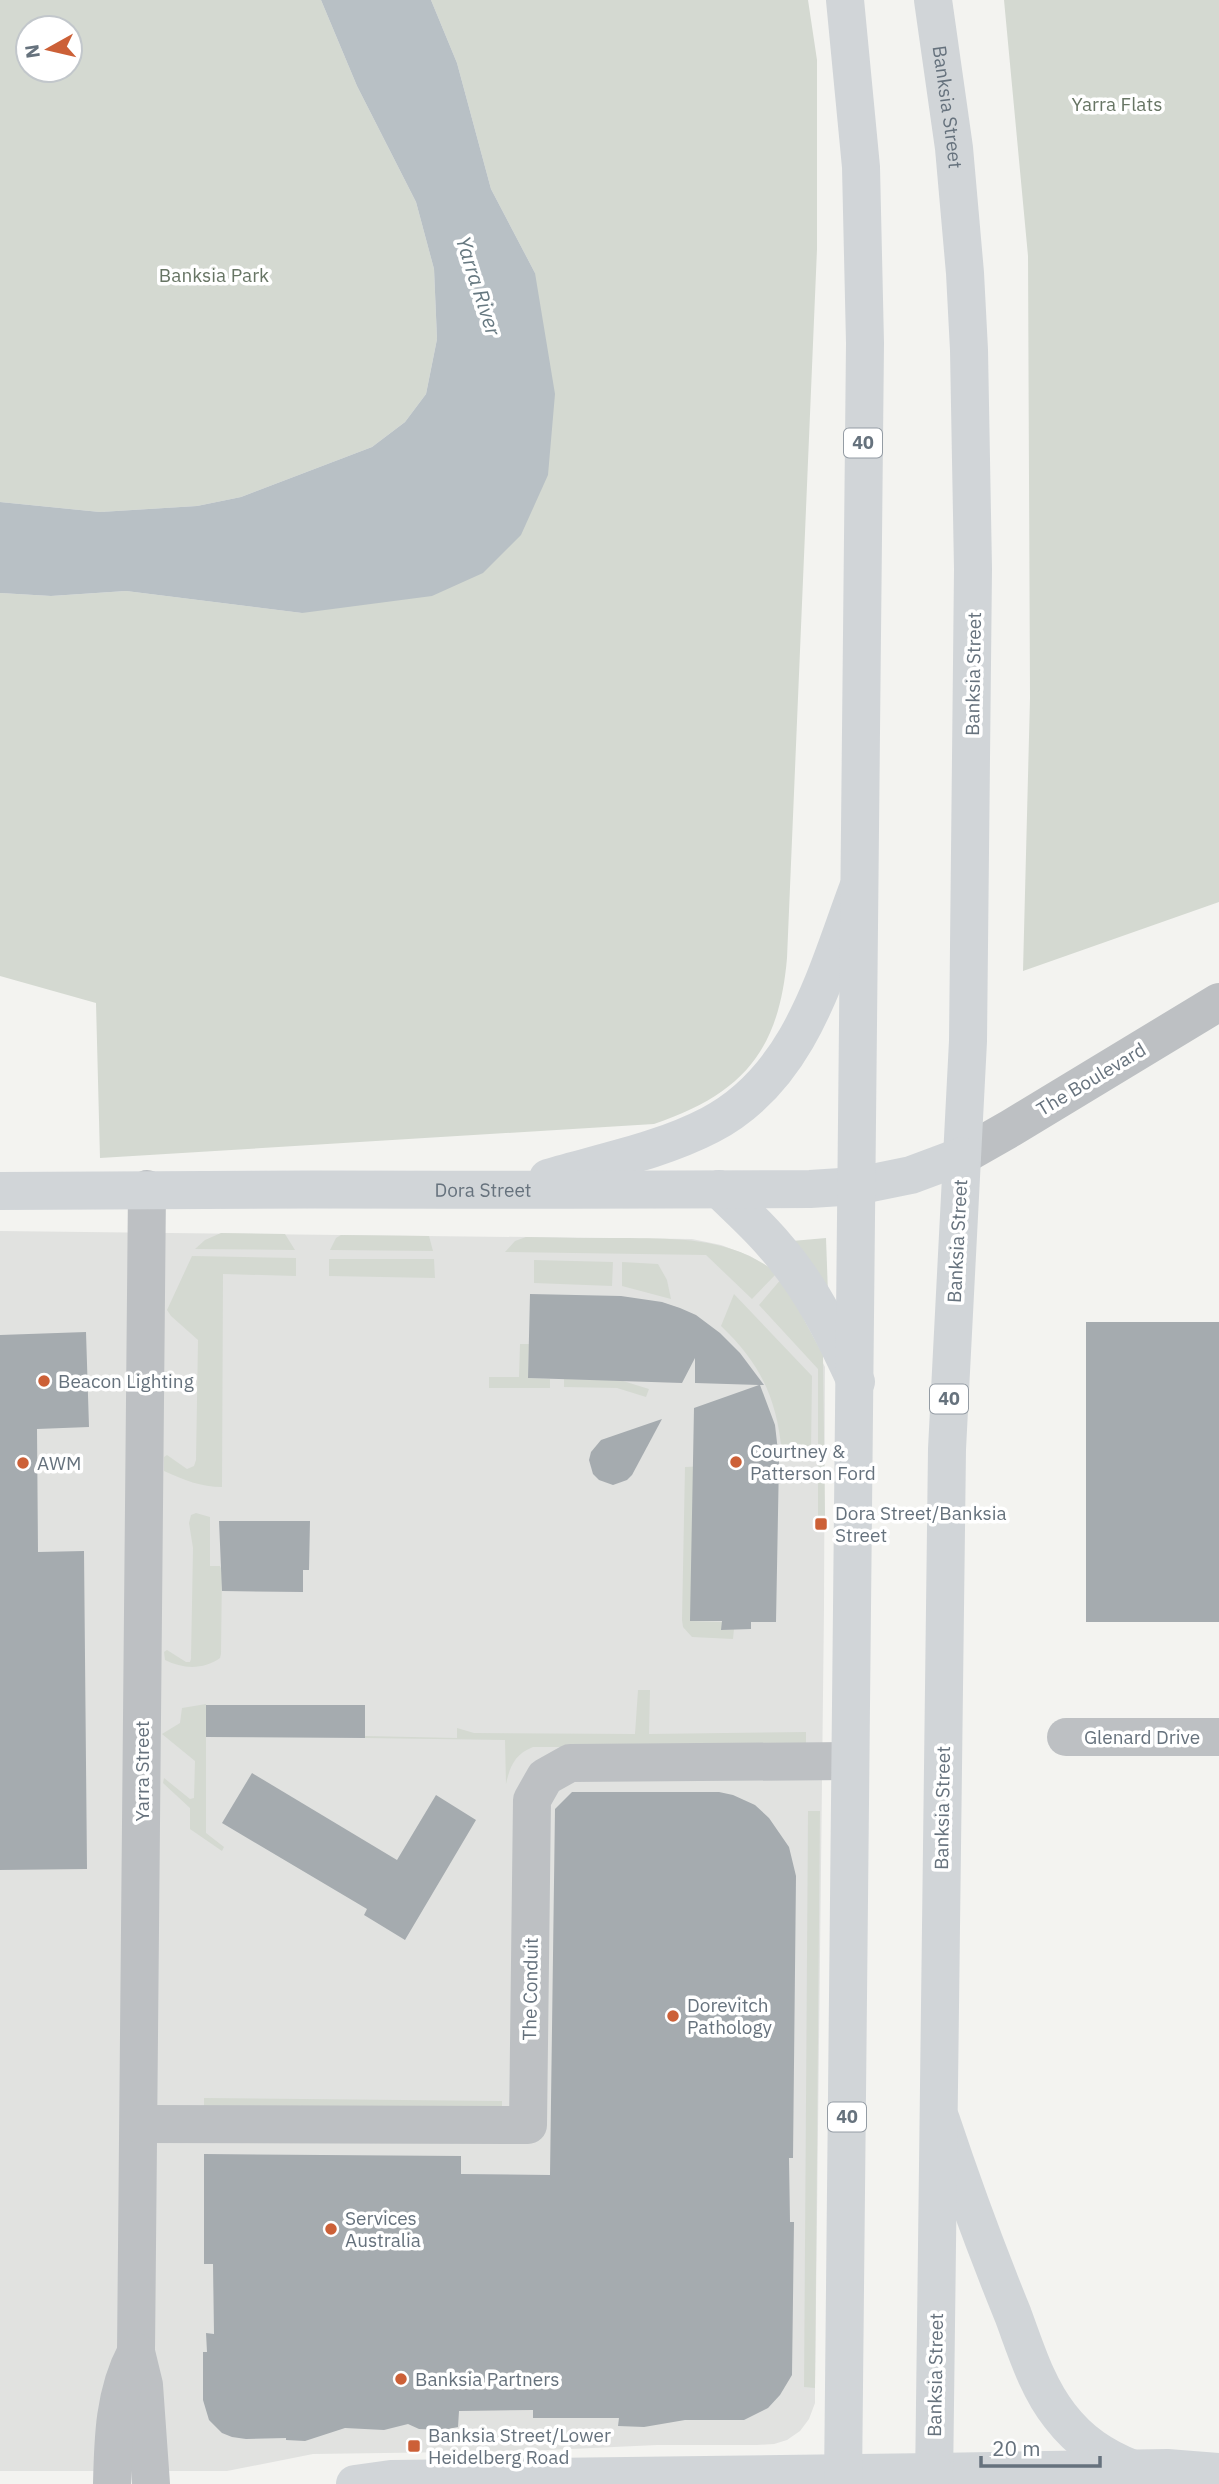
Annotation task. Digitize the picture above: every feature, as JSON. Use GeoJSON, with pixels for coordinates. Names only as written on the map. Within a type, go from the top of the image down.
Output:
{"type":"FeatureCollection","features":[{"type":"Feature","properties":{"kind":"main road","name":"40"},"geometry":{"type":"LineString","coordinates":[[843,2479],[865,273],[860,155],[845,0]]}},
{"type":"Feature","properties":{"kind":"main road","name":"Banksia Street"},"geometry":{"type":"LineString","coordinates":[[933,0],[954,148],[964,273],[970,377],[973,569],[968,1041],[947,1462],[934,2478]]}},
{"type":"Feature","properties":{"kind":"main road"},"geometry":{"type":"LineString","coordinates":[[503,1191],[683,1137],[711,1124],[754,1095],[790,1052],[806,1024],[858,887]]}},
{"type":"Feature","properties":{"kind":"main road","name":"Dora Street"},"geometry":{"type":"LineString","coordinates":[[0,1191],[823,1189],[857,1186],[911,1175],[961,1156]]}},
{"type":"Feature","properties":{"kind":"main road"},"geometry":{"type":"LineString","coordinates":[[719,1189],[776,1246],[799,1276],[827,1321],[856,1382]]}},
{"type":"Feature","properties":{"kind":"main road"},"geometry":{"type":"LineString","coordinates":[[938,2111],[982,2238],[1044,2391],[1060,2416],[1080,2438],[1109,2459],[1133,2469]]}},
{"type":"Feature","properties":{"kind":"main road"},"geometry":{"type":"LineString","coordinates":[[355,2484],[391,2479],[843,2479],[934,2478],[1133,2469],[1219,2472]]}},
{"type":"Feature","properties":{"kind":"street","name":"The Boulevard"},"geometry":{"type":"LineString","coordinates":[[961,1156],[1219,1002]]}},
{"type":"Feature","properties":{"kind":"street","name":"Yarra Street"},"geometry":{"type":"LineString","coordinates":[[147,1189],[136,2352],[144,2385],[151,2484]]}},
{"type":"Feature","properties":{"kind":"street","name":"Glenard Drive"},"geometry":{"type":"LineString","coordinates":[[1066,1737],[1219,1737]]}},
{"type":"Feature","properties":{"kind":"street","name":"The Conduit"},"geometry":{"type":"LineString","coordinates":[[139,2124],[528,2125],[532,1800],[545,1777],[570,1763],[850,1761]]}},
{"type":"Feature","properties":{"kind":"street","name":"Yarra Street"},"geometry":{"type":"LineString","coordinates":[[112,2484],[118,2402],[122,2382],[136,2352]]}},
{"type":"Feature","properties":{"kind":"shaded area"},"geometry":{"type":"Polygon","coordinates":[[[0,1231],[692,1239],[721,1245],[750,1256],[777,1273],[825,1367],[815,2403],[809,2419],[800,2431],[787,2440],[757,2445],[313,2454],[227,2471],[0,2471],[0,1231]]]}},
{"type":"Feature","properties":{"kind":"green space","name":"Banksia Park"},"geometry":{"type":"Polygon","coordinates":[[[0,0],[321,0],[357,86],[416,202],[434,269],[437,339],[426,394],[405,422],[372,447],[241,497],[197,506],[100,512],[0,502],[0,0]]]}},
{"type":"Feature","properties":{"kind":"green space"},"geometry":{"type":"Polygon","coordinates":[[[431,0],[808,0],[817,60],[817,249],[787,958],[783,991],[775,1019],[765,1044],[733,1083],[711,1099],[654,1124],[100,1158],[96,1003],[0,976],[0,593],[51,596],[126,591],[302,613],[535,273],[491,189],[457,63],[431,0]]]}},
{"type":"Feature","properties":{"kind":"green space","name":"Yarra Flats"},"geometry":{"type":"Polygon","coordinates":[[[1004,0],[1219,0],[1219,902],[1023,971],[1030,698],[1028,256],[1004,0]]]}},
{"type":"Feature","properties":{"kind":"green space"},"geometry":{"type":"Polygon","coordinates":[[[221,1233],[285,1234],[295,1250],[195,1249],[205,1240],[221,1233]]]}},
{"type":"Feature","properties":{"kind":"green space"},"geometry":{"type":"Polygon","coordinates":[[[341,1235],[429,1236],[433,1251],[330,1250],[336,1238],[341,1235]]]}},
{"type":"Feature","properties":{"kind":"green space"},"geometry":{"type":"Polygon","coordinates":[[[526,1237],[688,1240],[742,1253],[777,1273],[752,1299],[706,1255],[505,1252],[515,1241],[526,1237]]]}},
{"type":"Feature","properties":{"kind":"green space"},"geometry":{"type":"Polygon","coordinates":[[[826,1238],[828,1293],[792,1241],[826,1238]]]}},
{"type":"Feature","properties":{"kind":"green space"},"geometry":{"type":"Polygon","coordinates":[[[192,1256],[296,1258],[296,1276],[223,1274],[222,1487],[207,1486],[164,1471],[164,1457],[167,1455],[187,1469],[194,1466],[196,1460],[198,1340],[167,1310],[192,1256]]]}},
{"type":"Feature","properties":{"kind":"green space"},"geometry":{"type":"Polygon","coordinates":[[[329,1259],[434,1259],[435,1278],[329,1276],[329,1259]]]}},
{"type":"Feature","properties":{"kind":"green space"},"geometry":{"type":"Polygon","coordinates":[[[534,1260],[613,1262],[612,1286],[534,1283],[534,1260]]]}},
{"type":"Feature","properties":{"kind":"green space"},"geometry":{"type":"Polygon","coordinates":[[[622,1262],[658,1264],[667,1280],[671,1299],[622,1286],[622,1262]]]}},
{"type":"Feature","properties":{"kind":"green space"},"geometry":{"type":"Polygon","coordinates":[[[782,1278],[823,1355],[825,1516],[818,1516],[818,1369],[759,1305],[782,1278]]]}},
{"type":"Feature","properties":{"kind":"green space"},"geometry":{"type":"Polygon","coordinates":[[[734,1294],[812,1376],[811,1451],[782,1454],[776,1416],[765,1384],[747,1354],[721,1326],[734,1294]]]}},
{"type":"Feature","properties":{"kind":"green space"},"geometry":{"type":"Polygon","coordinates":[[[520,1344],[529,1344],[528,1378],[550,1379],[550,1388],[489,1388],[489,1377],[519,1377],[520,1344]]]}},
{"type":"Feature","properties":{"kind":"green space"},"geometry":{"type":"Polygon","coordinates":[[[622,1378],[623,1381],[649,1389],[646,1397],[617,1388],[564,1387],[564,1379],[622,1378]]]}},
{"type":"Feature","properties":{"kind":"green space"},"geometry":{"type":"Polygon","coordinates":[[[710,1466],[691,1621],[722,1622],[722,1630],[734,1629],[733,1639],[692,1637],[683,1627],[682,1620],[685,1467],[710,1466]]]}},
{"type":"Feature","properties":{"kind":"green space"},"geometry":{"type":"Polygon","coordinates":[[[196,1513],[210,1517],[210,1566],[220,1566],[222,1570],[221,1654],[220,1658],[207,1665],[193,1667],[165,1660],[164,1652],[167,1650],[186,1662],[191,1659],[193,1548],[189,1523],[191,1515],[196,1513]]]}},
{"type":"Feature","properties":{"kind":"green space"},"geometry":{"type":"Polygon","coordinates":[[[638,1690],[650,1690],[649,1734],[806,1732],[806,1747],[533,1747],[514,1761],[506,1784],[505,1740],[365,1738],[457,1738],[457,1728],[474,1733],[635,1734],[638,1690]]]}},
{"type":"Feature","properties":{"kind":"green space"},"geometry":{"type":"Polygon","coordinates":[[[206,1704],[206,1833],[224,1847],[222,1851],[190,1829],[190,1808],[163,1783],[164,1778],[190,1799],[194,1798],[195,1761],[162,1734],[180,1723],[182,1708],[206,1704]]]}},
{"type":"Feature","properties":{"kind":"green space"},"geometry":{"type":"Polygon","coordinates":[[[808,1811],[820,1811],[815,2388],[804,2387],[808,1811]]]}},
{"type":"Feature","properties":{"kind":"green space"},"geometry":{"type":"Polygon","coordinates":[[[204,2098],[502,2101],[502,2111],[204,2109],[204,2098]]]}},
{"type":"Feature","properties":{"kind":"water","name":"Yarra River"},"geometry":{"type":"Polygon","coordinates":[[[321,0],[431,0],[457,63],[491,189],[535,273],[555,394],[548,475],[521,535],[483,573],[432,596],[302,613],[126,591],[51,596],[0,593],[0,502],[100,512],[197,506],[241,497],[372,447],[405,422],[426,394],[437,339],[434,269],[416,202],[357,86],[321,0]]]}},
{"type":"Feature","properties":{"kind":"building","name":"Courtney & Patterson Ford"},"geometry":{"type":"Polygon","coordinates":[[[530,1294],[621,1296],[662,1302],[680,1308],[696,1315],[720,1333],[740,1353],[764,1385],[760,1385],[775,1425],[779,1460],[776,1622],[751,1622],[751,1629],[721,1630],[722,1621],[690,1621],[694,1408],[759,1385],[695,1383],[695,1358],[682,1383],[528,1378],[530,1294]]]}},
{"type":"Feature","properties":{"kind":"building"},"geometry":{"type":"Polygon","coordinates":[[[1086,1322],[1219,1322],[1219,1622],[1086,1622],[1086,1322]]]}},
{"type":"Feature","properties":{"kind":"building"},"geometry":{"type":"Polygon","coordinates":[[[86,1332],[89,1427],[37,1429],[38,1552],[84,1551],[87,1869],[0,1870],[0,1335],[86,1332]]]}},
{"type":"Feature","properties":{"kind":"building"},"geometry":{"type":"Polygon","coordinates":[[[662,1419],[627,1480],[613,1485],[599,1480],[593,1474],[589,1460],[591,1452],[601,1440],[662,1419]]]}},
{"type":"Feature","properties":{"kind":"building"},"geometry":{"type":"Polygon","coordinates":[[[219,1521],[310,1521],[309,1570],[303,1570],[303,1592],[222,1591],[219,1521]]]}},
{"type":"Feature","properties":{"kind":"building"},"geometry":{"type":"Polygon","coordinates":[[[206,1705],[365,1705],[365,1738],[206,1737],[206,1705]]]}},
{"type":"Feature","properties":{"kind":"building"},"geometry":{"type":"Polygon","coordinates":[[[252,1773],[397,1860],[436,1795],[476,1820],[405,1940],[364,1915],[367,1909],[222,1823],[252,1773]]]}},
{"type":"Feature","properties":{"kind":"building"},"geometry":{"type":"Polygon","coordinates":[[[572,1792],[719,1792],[733,1795],[755,1805],[769,1818],[789,1847],[796,1876],[793,2158],[789,2158],[790,2222],[794,2222],[792,2375],[768,2408],[744,2420],[685,2420],[644,2427],[618,2426],[619,2418],[533,2418],[533,2410],[459,2411],[458,2427],[443,2430],[419,2429],[408,2424],[384,2430],[345,2428],[305,2441],[286,2438],[246,2439],[222,2433],[209,2420],[203,2400],[203,2352],[207,2352],[206,2333],[214,2334],[213,2264],[204,2264],[204,2154],[461,2156],[461,2174],[550,2175],[555,1809],[572,1792]]]}},
{"type":"Feature","properties":{"kind":"place","name":"Beacon Lighting"},"geometry":{"type":"Point","coordinates":[44,1381]}},
{"type":"Feature","properties":{"kind":"place","name":"Courtney & Patterson Ford"},"geometry":{"type":"Point","coordinates":[736,1462]}},
{"type":"Feature","properties":{"kind":"place","name":"AWM"},"geometry":{"type":"Point","coordinates":[23,1463]}},
{"type":"Feature","properties":{"kind":"place","name":"Dora Street/Banksia Street"},"geometry":{"type":"Point","coordinates":[821,1524]}},
{"type":"Feature","properties":{"kind":"place","name":"Dorevitch Pathology"},"geometry":{"type":"Point","coordinates":[673,2016]}},
{"type":"Feature","properties":{"kind":"place","name":"Services Australia"},"geometry":{"type":"Point","coordinates":[331,2229]}},
{"type":"Feature","properties":{"kind":"place","name":"Banksia Partners"},"geometry":{"type":"Point","coordinates":[401,2379]}},
{"type":"Feature","properties":{"kind":"place","name":"Banksia Street/Lower Heidelberg Road"},"geometry":{"type":"Point","coordinates":[414,2446]}}]}
